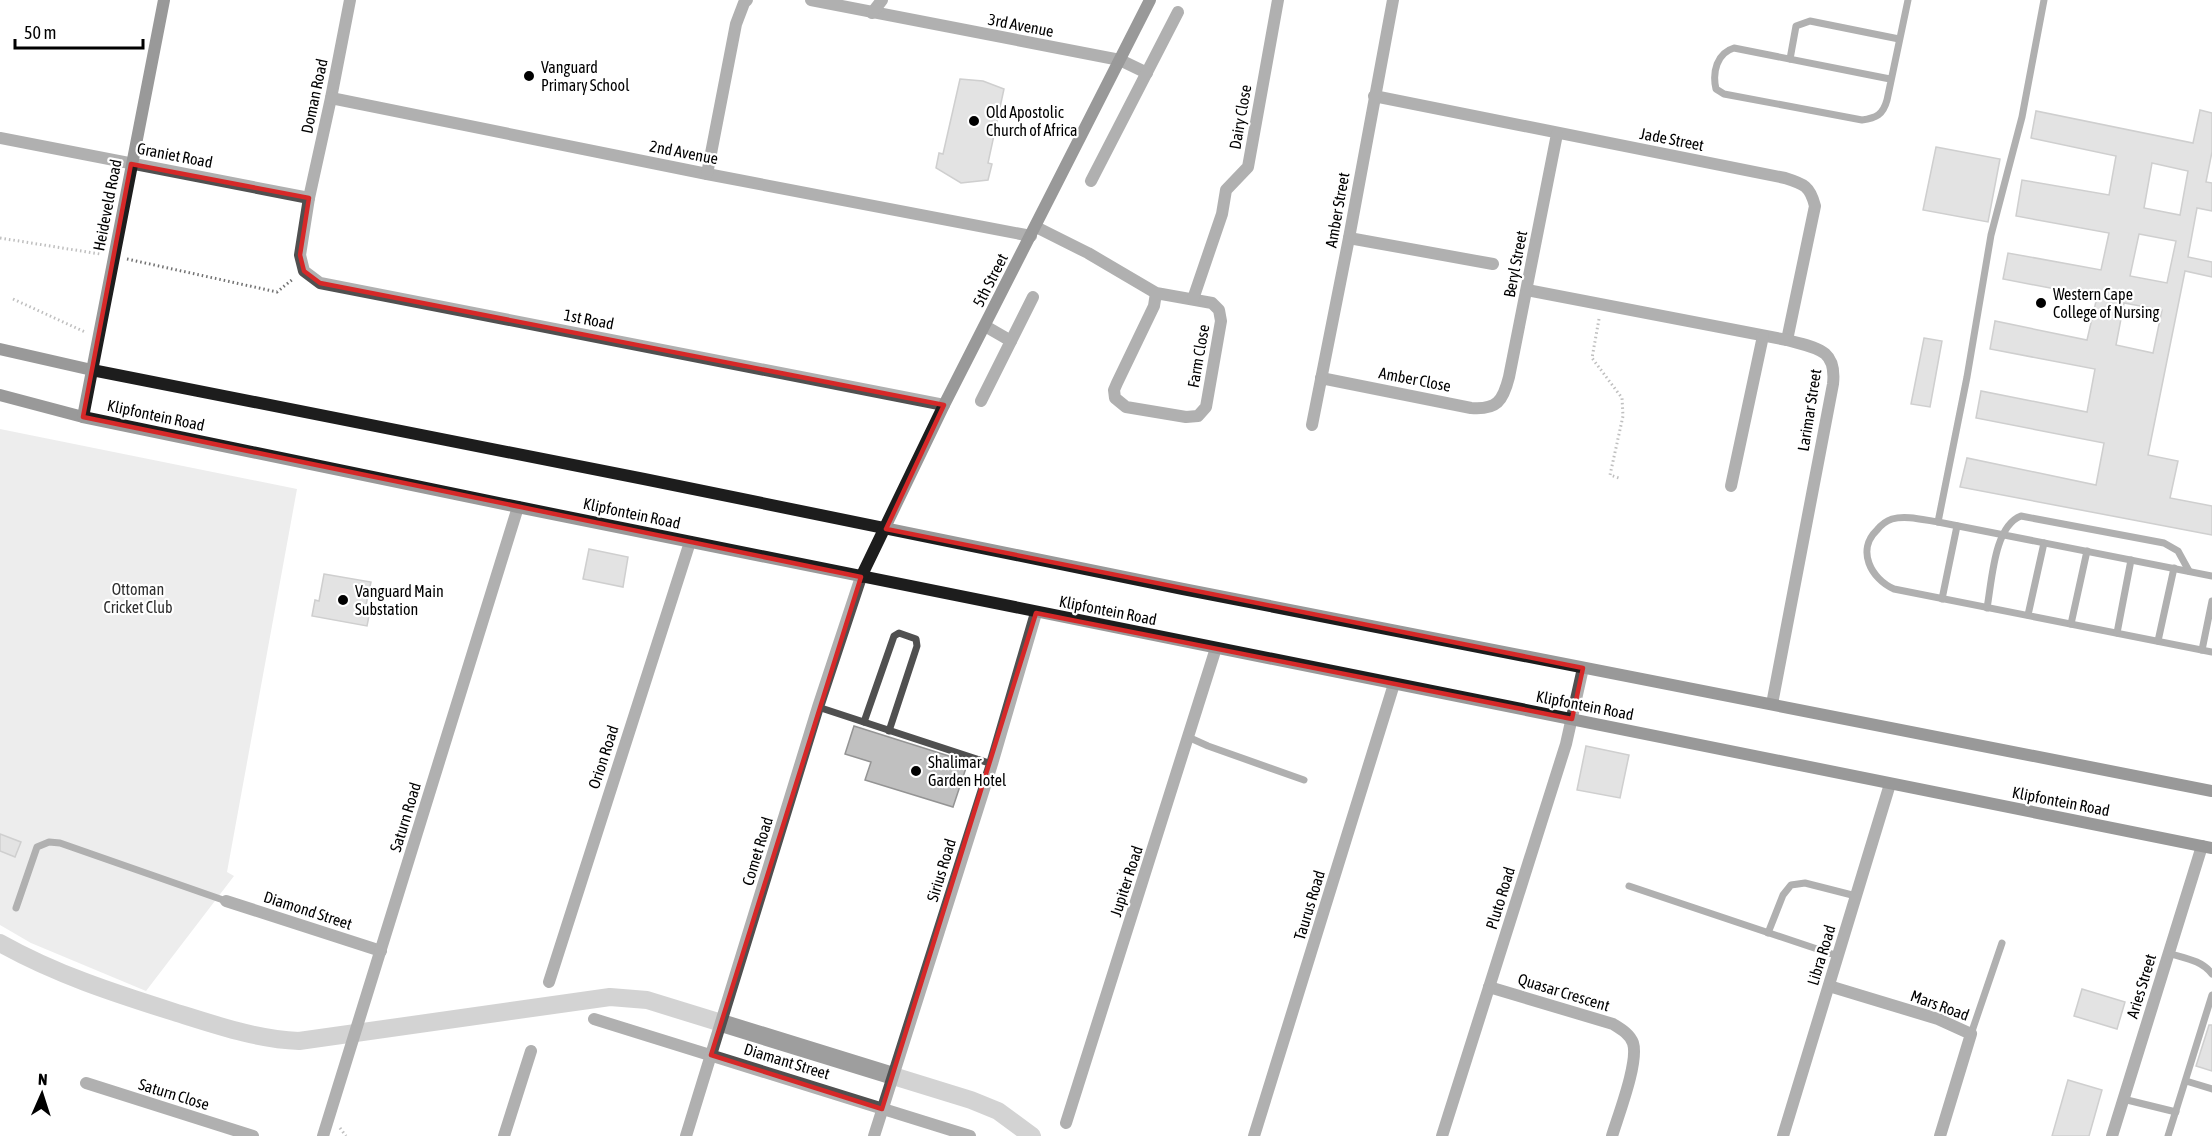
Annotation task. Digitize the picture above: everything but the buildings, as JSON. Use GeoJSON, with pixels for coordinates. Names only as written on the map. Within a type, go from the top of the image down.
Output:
{"type":"FeatureCollection","features":[{"type":"Feature","properties":{"kind":"main road","name":"Heideveld Road"},"geometry":{"type":"LineString","coordinates":[[83,417],[164,0]]}},
{"type":"Feature","properties":{"kind":"main road","name":"5th Street"},"geometry":{"type":"LineString","coordinates":[[861,577],[944,405],[1150,0]]}},
{"type":"Feature","properties":{"kind":"main road","name":"Klipfontein Road"},"geometry":{"type":"LineString","coordinates":[[0,349],[92,370],[885,529],[2212,791]]}},
{"type":"Feature","properties":{"kind":"main road","name":"Klipfontein Road"},"geometry":{"type":"LineString","coordinates":[[0,395],[83,417],[518,507],[2207,847]]}},
{"type":"Feature","properties":{"kind":"street","name":"Doman Road"},"geometry":{"type":"LineString","coordinates":[[309,198],[350,0]]}},
{"type":"Feature","properties":{"kind":"street"},"geometry":{"type":"LineString","coordinates":[[707,174],[736,24],[747,0]]}},
{"type":"Feature","properties":{"kind":"street","name":"3rd Avenue"},"geometry":{"type":"LineString","coordinates":[[811,0],[1120,60],[1147,73]]}},
{"type":"Feature","properties":{"kind":"street"},"geometry":{"type":"LineString","coordinates":[[872,13],[882,0]]}},
{"type":"Feature","properties":{"kind":"street","name":"Dairy Close"},"geometry":{"type":"LineString","coordinates":[[1193,299],[1222,214],[1226,190],[1248,167],[1278,0]]}},
{"type":"Feature","properties":{"kind":"street","name":"Amber Street"},"geometry":{"type":"LineString","coordinates":[[1311,425],[1349,238],[1393,0]]}},
{"type":"Feature","properties":{"kind":"street"},"geometry":{"type":"LineString","coordinates":[[1091,181],[1178,12]]}},
{"type":"Feature","properties":{"kind":"street","name":"Jade Street"},"geometry":{"type":"LineString","coordinates":[[1374,96],[1785,178],[1806,186],[1815,206],[1787,340]]}},
{"type":"Feature","properties":{"kind":"street","name":"2nd Avenue"},"geometry":{"type":"LineString","coordinates":[[331,98],[707,174],[1033,232]]}},
{"type":"Feature","properties":{"kind":"street","name":"Beryl Street"},"geometry":{"type":"LineString","coordinates":[[1500,400],[1509,377],[1557,134]]}},
{"type":"Feature","properties":{"kind":"street","name":"Graniet Road"},"geometry":{"type":"LineString","coordinates":[[0,138],[309,198]]}},
{"type":"Feature","properties":{"kind":"street"},"geometry":{"type":"LineString","coordinates":[[304,271],[300,255],[309,198]]}},
{"type":"Feature","properties":{"kind":"street","name":"Farm Close"},"geometry":{"type":"LineString","coordinates":[[1033,232],[1088,253],[1156,293],[1212,303],[1219,310],[1221,321],[1206,407],[1198,416],[1186,417],[1126,407],[1114,398],[1117,382],[1154,306],[1156,293]]}},
{"type":"Feature","properties":{"kind":"street"},"geometry":{"type":"LineString","coordinates":[[1349,238],[1493,264]]}},
{"type":"Feature","properties":{"kind":"street","name":"1st Road"},"geometry":{"type":"LineString","coordinates":[[304,271],[320,283],[944,405]]}},
{"type":"Feature","properties":{"kind":"street","name":"Larimar Street"},"geometry":{"type":"LineString","coordinates":[[1527,290],[1787,340],[1817,348],[1833,363],[1834,374],[1772,704]]}},
{"type":"Feature","properties":{"kind":"street"},"geometry":{"type":"LineString","coordinates":[[981,401],[1033,297]]}},
{"type":"Feature","properties":{"kind":"street"},"geometry":{"type":"LineString","coordinates":[[985,326],[1011,340]]}},
{"type":"Feature","properties":{"kind":"street"},"geometry":{"type":"LineString","coordinates":[[1731,486],[1763,336]]}},
{"type":"Feature","properties":{"kind":"street","name":"Amber Close"},"geometry":{"type":"LineString","coordinates":[[1321,378],[1471,408],[1483,409],[1493,406],[1500,400]]}},
{"type":"Feature","properties":{"kind":"street","name":"Saturn Road"},"geometry":{"type":"LineString","coordinates":[[323,1136],[518,507]]}},
{"type":"Feature","properties":{"kind":"street","name":"Orion Road"},"geometry":{"type":"LineString","coordinates":[[549,982],[690,542]]}},
{"type":"Feature","properties":{"kind":"street","name":"Comet Road"},"geometry":{"type":"LineString","coordinates":[[686,1136],[818,707],[861,577]]}},
{"type":"Feature","properties":{"kind":"street","name":"Sirius Road"},"geometry":{"type":"LineString","coordinates":[[874,1136],[992,764],[1036,613]]}},
{"type":"Feature","properties":{"kind":"street","name":"Jupiter Road"},"geometry":{"type":"LineString","coordinates":[[1066,1123],[1216,648]]}},
{"type":"Feature","properties":{"kind":"street","name":"Pluto Road"},"geometry":{"type":"LineString","coordinates":[[1442,1136],[1572,719],[1583,668]]}},
{"type":"Feature","properties":{"kind":"street","name":"Taurus Road"},"geometry":{"type":"LineString","coordinates":[[1254,1136],[1394,684]]}},
{"type":"Feature","properties":{"kind":"street","name":"Libra Road"},"geometry":{"type":"LineString","coordinates":[[1784,1136],[1890,784]]}},
{"type":"Feature","properties":{"kind":"street","name":"Aries Street"},"geometry":{"type":"LineString","coordinates":[[2112,1136],[2168,953],[2207,847]]}},
{"type":"Feature","properties":{"kind":"street","name":"Diamond Street"},"geometry":{"type":"LineString","coordinates":[[226,901],[381,951]]}},
{"type":"Feature","properties":{"kind":"street","name":"Mars Road"},"geometry":{"type":"LineString","coordinates":[[1829,986],[1938,1019],[1971,1034],[1940,1136]]}},
{"type":"Feature","properties":{"kind":"street","name":"Quasar Crescent"},"geometry":{"type":"LineString","coordinates":[[1489,987],[1613,1024],[1630,1037],[1634,1047],[1634,1064],[1612,1136]]}},
{"type":"Feature","properties":{"kind":"street","name":"Diamant Street"},"geometry":{"type":"LineString","coordinates":[[594,1019],[970,1136]]}},
{"type":"Feature","properties":{"kind":"street"},"geometry":{"type":"LineString","coordinates":[[504,1136],[531,1051]]}},
{"type":"Feature","properties":{"kind":"street","name":"Saturn Close"},"geometry":{"type":"LineString","coordinates":[[86,1083],[253,1136]]}},
{"type":"Feature","properties":{"kind":"lane"},"geometry":{"type":"LineString","coordinates":[[1890,79],[1734,48],[1726,50],[1719,58],[1714,80],[1716,89],[1724,94],[1740,98],[1862,120],[1874,118],[1884,111],[1908,0]]}},
{"type":"Feature","properties":{"kind":"lane"},"geometry":{"type":"LineString","coordinates":[[1938,522],[1967,377],[1990,235],[2022,117],[2044,0]]}},
{"type":"Feature","properties":{"kind":"lane"},"geometry":{"type":"LineString","coordinates":[[1790,59],[1796,26],[1810,21],[1899,39]]}},
{"type":"Feature","properties":{"kind":"lane"},"geometry":{"type":"LineString","coordinates":[[1987,608],[2001,535],[2013,519],[2021,516],[2164,543],[2178,551],[2189,571]]}},
{"type":"Feature","properties":{"kind":"lane"},"geometry":{"type":"LineString","coordinates":[[2212,576],[1938,522],[1902,518],[1886,522],[1871,536],[1867,551],[1869,566],[1875,577],[1885,586],[1894,589],[2212,652]]}},
{"type":"Feature","properties":{"kind":"lane"},"geometry":{"type":"LineString","coordinates":[[1942,599],[1957,526]]}},
{"type":"Feature","properties":{"kind":"lane"},"geometry":{"type":"LineString","coordinates":[[2028,615],[2044,543]]}},
{"type":"Feature","properties":{"kind":"lane"},"geometry":{"type":"LineString","coordinates":[[2071,624],[2087,551]]}},
{"type":"Feature","properties":{"kind":"lane"},"geometry":{"type":"LineString","coordinates":[[2117,633],[2131,560]]}},
{"type":"Feature","properties":{"kind":"lane"},"geometry":{"type":"LineString","coordinates":[[2158,641],[2174,568]]}},
{"type":"Feature","properties":{"kind":"lane"},"geometry":{"type":"LineString","coordinates":[[2202,650],[2212,601]]}},
{"type":"Feature","properties":{"kind":"lane"},"geometry":{"type":"LineString","coordinates":[[864,722],[894,636],[899,633],[913,637],[917,645],[889,731]]}},
{"type":"Feature","properties":{"kind":"lane"},"geometry":{"type":"LineString","coordinates":[[818,707],[992,764]]}},
{"type":"Feature","properties":{"kind":"lane"},"geometry":{"type":"LineString","coordinates":[[1188,737],[1304,780]]}},
{"type":"Feature","properties":{"kind":"lane"},"geometry":{"type":"LineString","coordinates":[[16,908],[37,847],[49,842],[60,843],[226,901]]}},
{"type":"Feature","properties":{"kind":"lane"},"geometry":{"type":"LineString","coordinates":[[1768,933],[1783,895],[1791,885],[1805,883],[1856,896]]}},
{"type":"Feature","properties":{"kind":"lane"},"geometry":{"type":"LineString","coordinates":[[1629,886],[1838,956]]}},
{"type":"Feature","properties":{"kind":"lane"},"geometry":{"type":"LineString","coordinates":[[1971,1034],[2002,943]]}},
{"type":"Feature","properties":{"kind":"lane"},"geometry":{"type":"LineString","coordinates":[[2168,953],[2197,962],[2205,966],[2212,974]]}},
{"type":"Feature","properties":{"kind":"lane"},"geometry":{"type":"LineString","coordinates":[[2168,1136],[2212,994]]}},
{"type":"Feature","properties":{"kind":"lane"},"geometry":{"type":"LineString","coordinates":[[2186,1081],[2212,1089]]}},
{"type":"Feature","properties":{"kind":"lane"},"geometry":{"type":"LineString","coordinates":[[2123,1099],[2176,1112]]}},
{"type":"Feature","properties":{"kind":"path"},"geometry":{"type":"LineString","coordinates":[[0,238],[114,256],[277,292],[304,271]]}},
{"type":"Feature","properties":{"kind":"path"},"geometry":{"type":"LineString","coordinates":[[13,299],[87,333],[99,335]]}},
{"type":"Feature","properties":{"kind":"path"},"geometry":{"type":"LineString","coordinates":[[1601,305],[1592,358],[1622,398],[1623,416],[1610,475],[1619,478]]}},
{"type":"Feature","properties":{"kind":"highlighted area"},"geometry":{"type":"Polygon","coordinates":[[[131,164],[309,198],[300,255],[304,271],[320,283],[944,405],[886,529],[1583,668],[1572,719],[1036,613],[882,1109],[711,1055],[861,577],[83,417],[131,164]]]}},
{"type":"Feature","properties":{"kind":"green space","name":"Ottoman Cricket Club"},"geometry":{"type":"Polygon","coordinates":[[[0,429],[297,489],[227,872],[234,876],[146,991],[31,943],[0,925],[0,429]]]}},
{"type":"Feature","properties":{"kind":"waterway"},"geometry":{"type":"LineString","coordinates":[[0,943],[42,964],[107,990],[220,1026],[283,1040],[299,1041],[610,997],[647,1000],[971,1100],[998,1111],[1032,1136]]}},
{"type":"Feature","properties":{"kind":"place","name":"Vanguard Primary School"},"geometry":{"type":"Point","coordinates":[529,76]}},
{"type":"Feature","properties":{"kind":"place","name":"Old Apostolic Church of Africa"},"geometry":{"type":"Point","coordinates":[974,121]}},
{"type":"Feature","properties":{"kind":"place","name":"Western Cape College of Nursing"},"geometry":{"type":"Point","coordinates":[2041,303]}},
{"type":"Feature","properties":{"kind":"place","name":"Vanguard Main Substation"},"geometry":{"type":"Point","coordinates":[343,600]}},
{"type":"Feature","properties":{"kind":"place","name":"Shalimar Garden Hotel"},"geometry":{"type":"Point","coordinates":[916,771]}}]}
